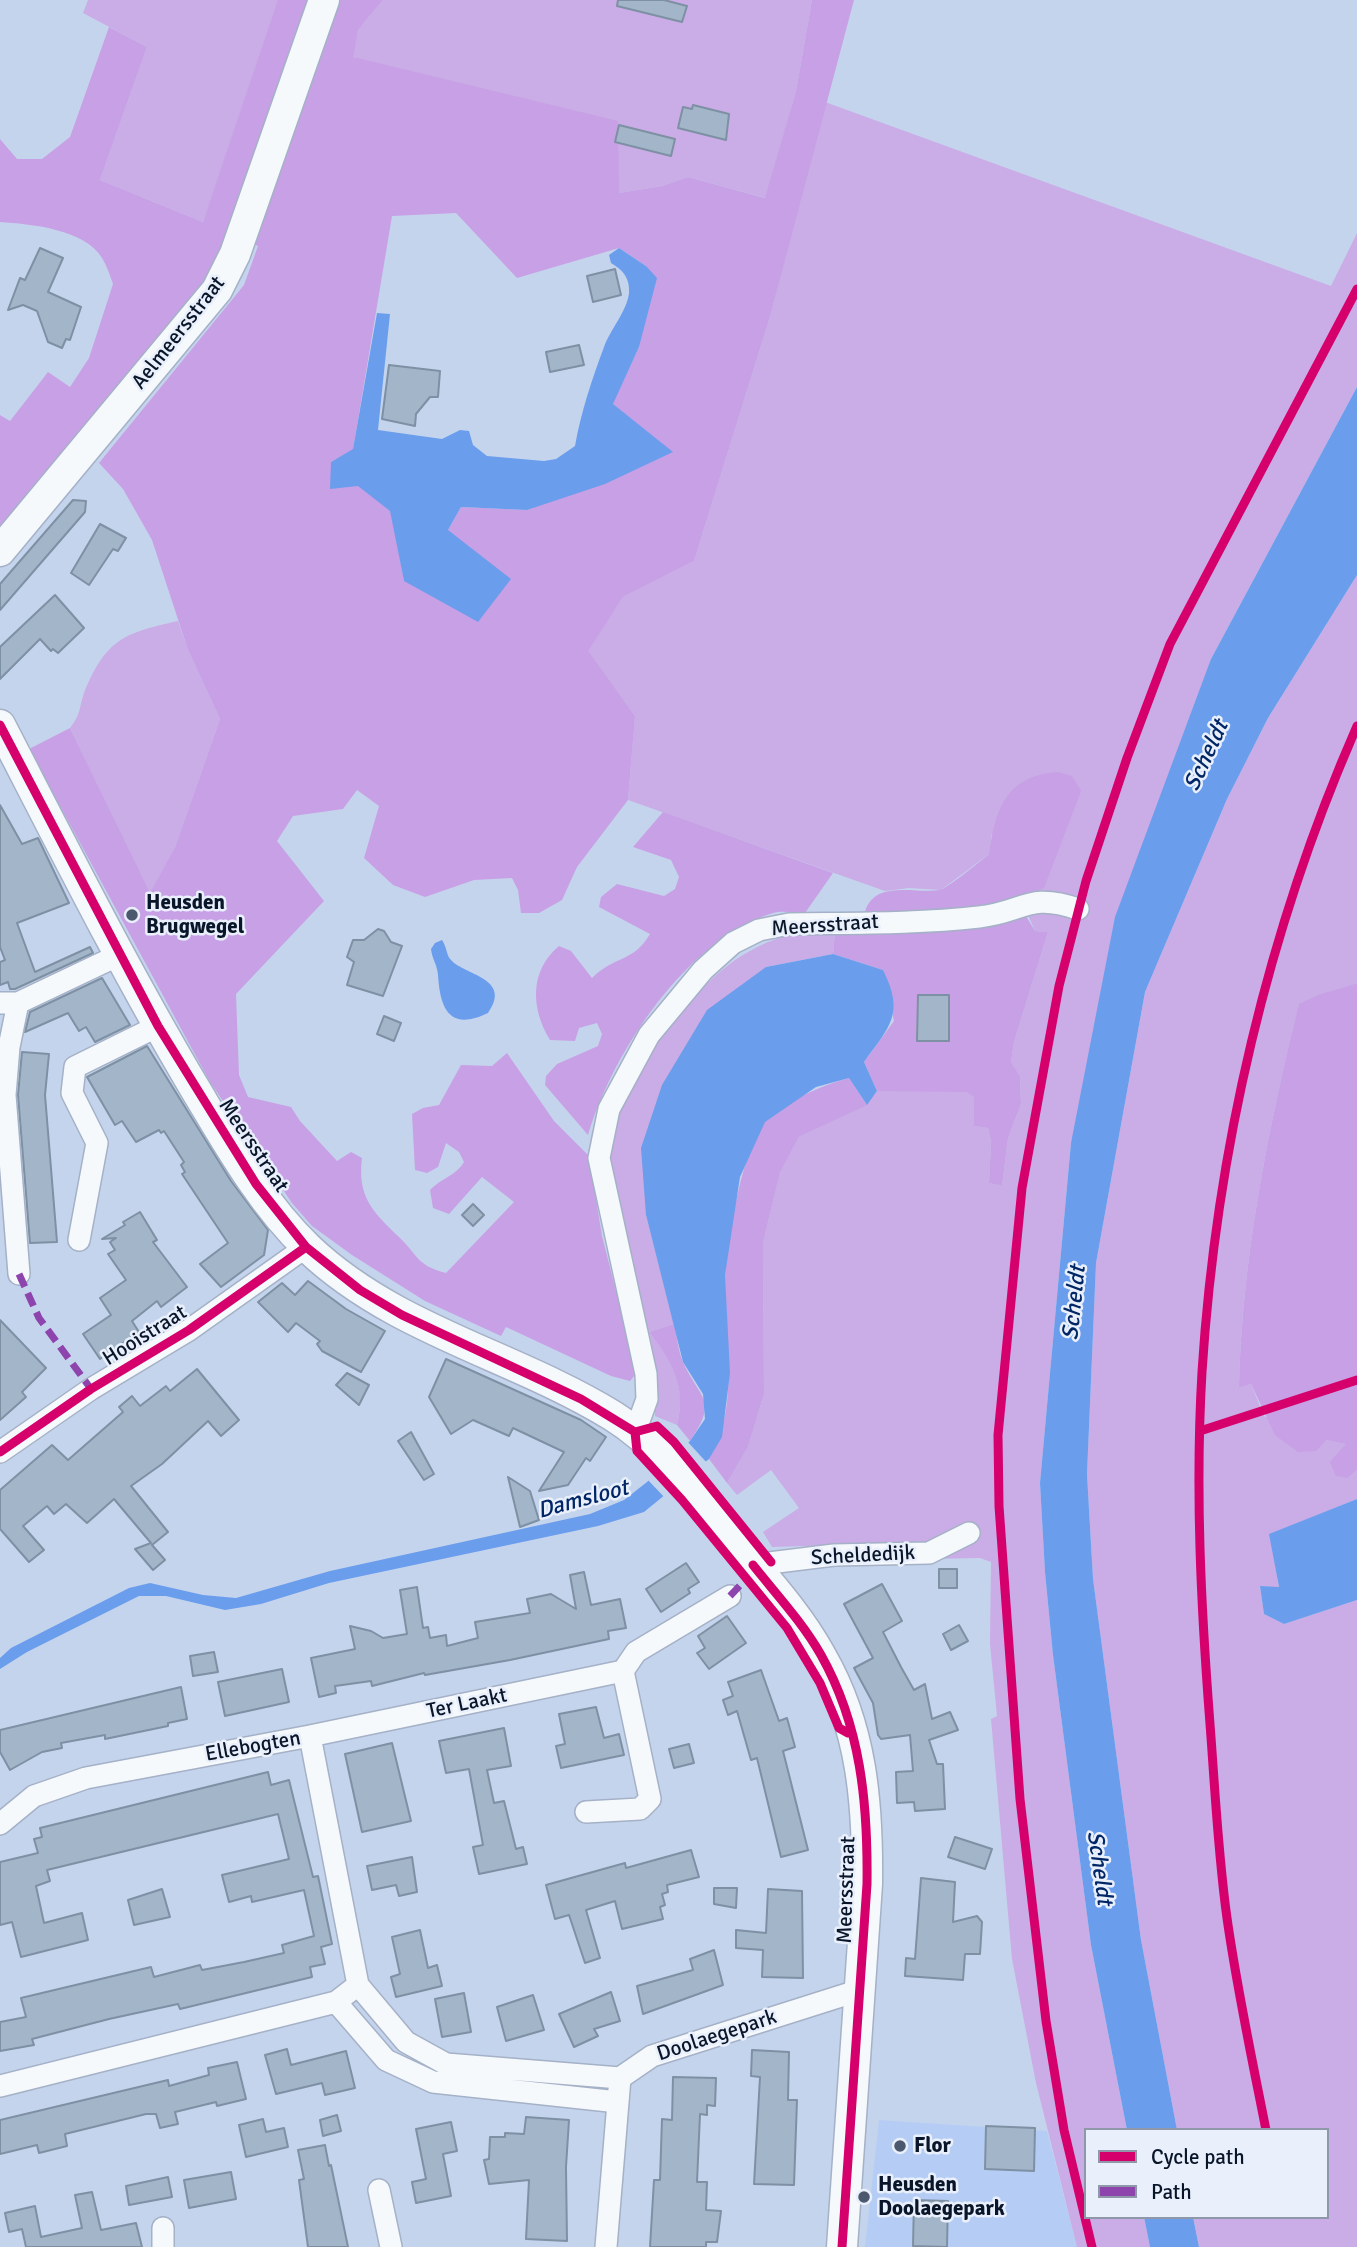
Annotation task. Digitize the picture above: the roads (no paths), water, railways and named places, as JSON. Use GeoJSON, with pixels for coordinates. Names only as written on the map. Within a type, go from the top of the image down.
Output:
{"type":"FeatureCollection","features":[{"type":"Feature","properties":{"kind":"main road","name":"Aelmeersstraat"},"geometry":{"type":"LineString","coordinates":[[0,551],[217,290],[235,254],[324,0]]}},
{"type":"Feature","properties":{"kind":"main road","name":"Meersstraat"},"geometry":{"type":"LineString","coordinates":[[0,725],[158,1026],[249,1175],[306,1247],[360,1290],[402,1315],[581,1399],[635,1432],[660,1454],[692,1490],[820,1654],[837,1688],[854,1736],[863,1776],[867,1824],[867,1884],[842,2247]]}},
{"type":"Feature","properties":{"kind":"street","name":"Meersstraat"},"geometry":{"type":"LineString","coordinates":[[635,1432],[647,1399],[646,1374],[599,1158],[609,1109],[649,1035],[703,970],[733,943],[759,930],[789,924],[981,917],[1037,901],[1055,901],[1078,909]]}},
{"type":"Feature","properties":{"kind":"street"},"geometry":{"type":"LineString","coordinates":[[19,1274],[5,1095],[9,1003],[119,955]]}},
{"type":"Feature","properties":{"kind":"street"},"geometry":{"type":"LineString","coordinates":[[79,1240],[97,1143],[72,1093],[75,1067],[158,1026]]}},
{"type":"Feature","properties":{"kind":"street","name":"Hooistraat"},"geometry":{"type":"LineString","coordinates":[[0,1452],[91,1390],[189,1330],[306,1247]]}},
{"type":"Feature","properties":{"kind":"street","name":"Scheldedijk"},"geometry":{"type":"LineString","coordinates":[[753,1565],[834,1555],[929,1553],[969,1533]]}},
{"type":"Feature","properties":{"kind":"street"},"geometry":{"type":"LineString","coordinates":[[586,1812],[640,1809],[650,1799],[623,1671],[636,1651],[730,1597]]}},
{"type":"Feature","properties":{"kind":"street","name":"Ter Laakt"},"geometry":{"type":"LineString","coordinates":[[310,1736],[623,1671]]}},
{"type":"Feature","properties":{"kind":"street","name":"Ellebogten"},"geometry":{"type":"LineString","coordinates":[[0,1824],[34,1796],[86,1778],[310,1736],[358,1985],[406,2042],[446,2064],[620,2078]]}},
{"type":"Feature","properties":{"kind":"street"},"geometry":{"type":"LineString","coordinates":[[0,2086],[336,2002],[358,1985]]}},
{"type":"Feature","properties":{"kind":"street","name":"Doolaegepark"},"geometry":{"type":"LineString","coordinates":[[620,2078],[652,2056],[860,1990]]}},
{"type":"Feature","properties":{"kind":"street"},"geometry":{"type":"LineString","coordinates":[[336,2002],[386,2060],[433,2082],[618,2102]]}},
{"type":"Feature","properties":{"kind":"street"},"geometry":{"type":"LineString","coordinates":[[606,2247],[620,2078]]}},
{"type":"Feature","properties":{"kind":"street"},"geometry":{"type":"LineString","coordinates":[[379,2190],[391,2247]]}},
{"type":"Feature","properties":{"kind":"water"},"geometry":{"type":"Polygon","coordinates":[[[619,248],[646,266],[657,278],[639,347],[613,404],[673,452],[605,484],[527,510],[461,507],[448,530],[511,579],[478,622],[404,581],[390,511],[358,486],[330,489],[331,462],[353,449],[377,313],[390,314],[378,430],[442,439],[460,430],[469,431],[473,445],[487,456],[544,461],[556,459],[575,446],[600,359],[628,300],[627,279],[611,263],[609,255],[619,248]]]}},
{"type":"Feature","properties":{"kind":"water","name":"Scheldt"},"geometry":{"type":"Polygon","coordinates":[[[1357,387],[1357,575],[1268,718],[1227,799],[1145,992],[1096,1263],[1087,1474],[1093,1579],[1141,1940],[1177,2128],[1127,2128],[1091,1945],[1053,1655],[1040,1483],[1071,1143],[1115,917],[1211,659],[1357,387]]]}},
{"type":"Feature","properties":{"kind":"water"},"geometry":{"type":"Polygon","coordinates":[[[442,940],[451,960],[491,985],[495,992],[488,1013],[464,1020],[449,1014],[444,1007],[431,949],[435,943],[442,940]]]}},
{"type":"Feature","properties":{"kind":"water"},"geometry":{"type":"Polygon","coordinates":[[[833,954],[883,970],[890,985],[894,1009],[892,1019],[864,1062],[877,1091],[867,1105],[849,1078],[816,1087],[765,1122],[740,1177],[725,1275],[730,1373],[722,1437],[709,1459],[644,1512],[598,1526],[329,1583],[261,1604],[225,1610],[166,1596],[139,1596],[27,1652],[0,1669],[0,1658],[11,1648],[129,1588],[150,1583],[203,1595],[236,1598],[330,1571],[590,1514],[624,1500],[647,1482],[690,1441],[705,1419],[703,1394],[683,1362],[646,1215],[641,1148],[662,1085],[707,1010],[766,967],[833,954]]]}},
{"type":"Feature","properties":{"kind":"water"},"geometry":{"type":"Polygon","coordinates":[[[1357,1499],[1357,1600],[1284,1624],[1264,1614],[1260,1586],[1279,1587],[1269,1534],[1357,1499]]]}},
{"type":"Feature","properties":{"kind":"water"},"geometry":{"type":"Polygon","coordinates":[[[1144,2219],[1193,2219],[1199,2247],[1150,2247],[1144,2219]]]}},
{"type":"Feature","properties":{"kind":"place","name":"Heusden Brugwegel"},"geometry":{"type":"Point","coordinates":[132,915]}},
{"type":"Feature","properties":{"kind":"place","name":"Flor"},"geometry":{"type":"Point","coordinates":[900,2146]}},
{"type":"Feature","properties":{"kind":"place","name":"Heusden Doolaegepark"},"geometry":{"type":"Point","coordinates":[864,2197]}},
{"type":"Feature","properties":{"kind":"water label","name":"Damsloot"},"geometry":{"type":"Point","coordinates":[583,1500]}}]}
